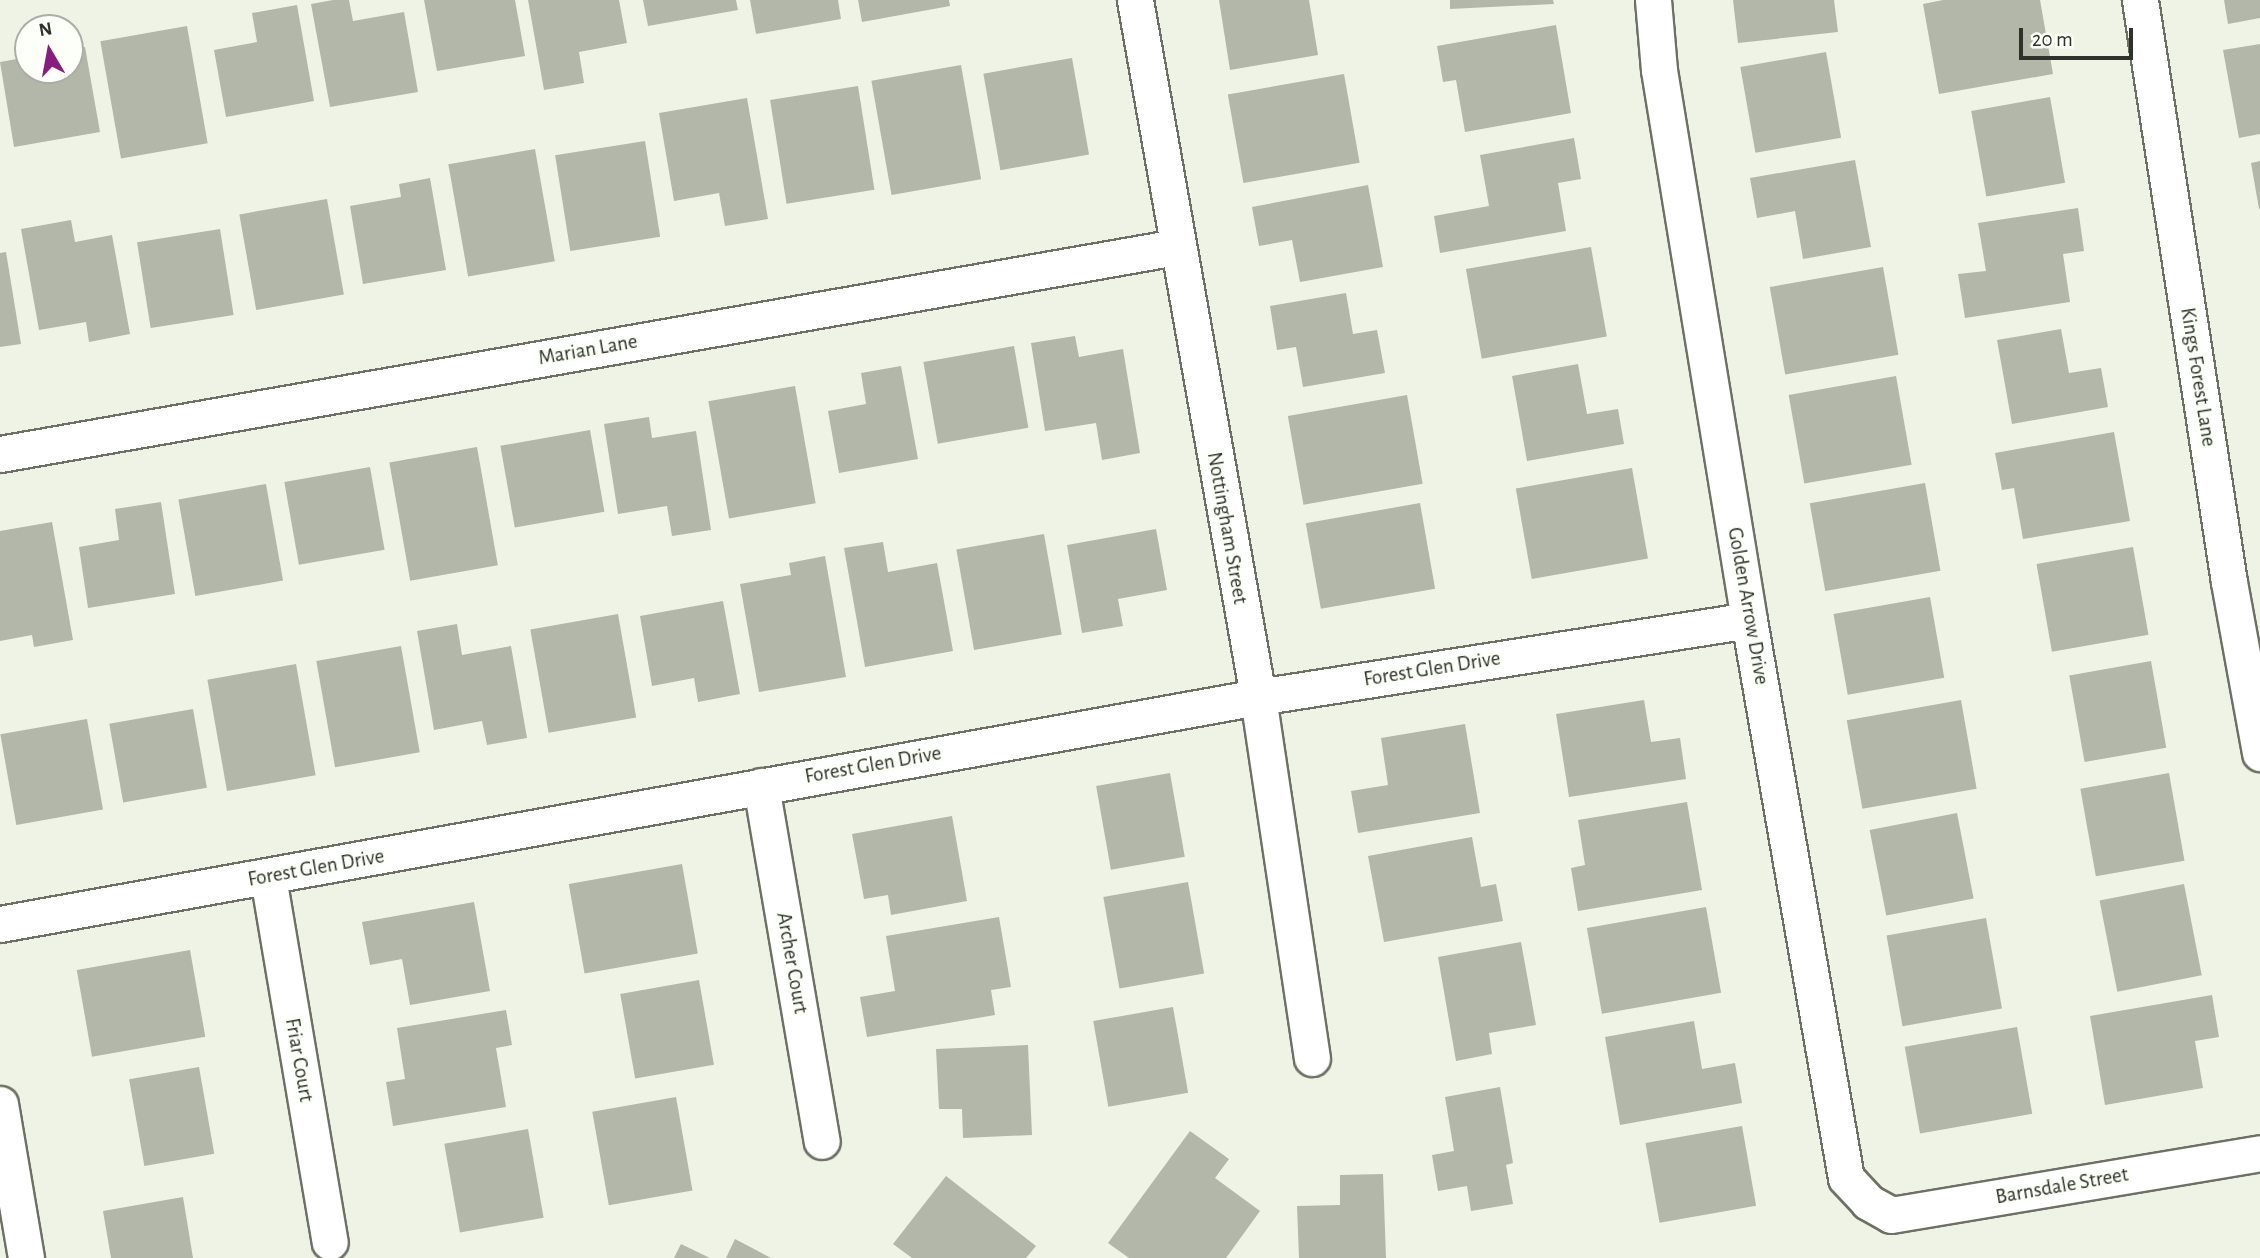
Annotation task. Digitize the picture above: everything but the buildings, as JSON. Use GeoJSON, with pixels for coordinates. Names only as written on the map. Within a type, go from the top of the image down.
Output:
{"type":"FeatureCollection","features":[{"type":"Feature","properties":{"kind":"street","name":"Nottingham Street"},"geometry":{"type":"LineString","coordinates":[[1135,0],[1176,247],[1258,697],[1312,1058]]}},
{"type":"Feature","properties":{"kind":"street","name":"Golden Arrow Drive"},"geometry":{"type":"LineString","coordinates":[[1653,0],[1659,70],[1749,620],[1846,1178],[1868,1202]]}},
{"type":"Feature","properties":{"kind":"street","name":"Kings Forest Lane"},"geometry":{"type":"LineString","coordinates":[[2140,0],[2230,582],[2260,752]]}},
{"type":"Feature","properties":{"kind":"street","name":"Marian Lane"},"geometry":{"type":"LineString","coordinates":[[0,454],[1176,247]]}},
{"type":"Feature","properties":{"kind":"street","name":"Forest Glen Drive"},"geometry":{"type":"LineString","coordinates":[[0,924],[1258,697],[1749,620]]}},
{"type":"Feature","properties":{"kind":"street","name":"Archer Court"},"geometry":{"type":"LineString","coordinates":[[761,786],[822,1141]]}},
{"type":"Feature","properties":{"kind":"street","name":"Friar Court"},"geometry":{"type":"LineString","coordinates":[[268,877],[330,1242]]}},
{"type":"Feature","properties":{"kind":"street"},"geometry":{"type":"LineString","coordinates":[[0,1104],[26,1258]]}},
{"type":"Feature","properties":{"kind":"street","name":"Barnsdale Street"},"geometry":{"type":"LineString","coordinates":[[1868,1202],[1891,1215],[2260,1153]]}}]}
